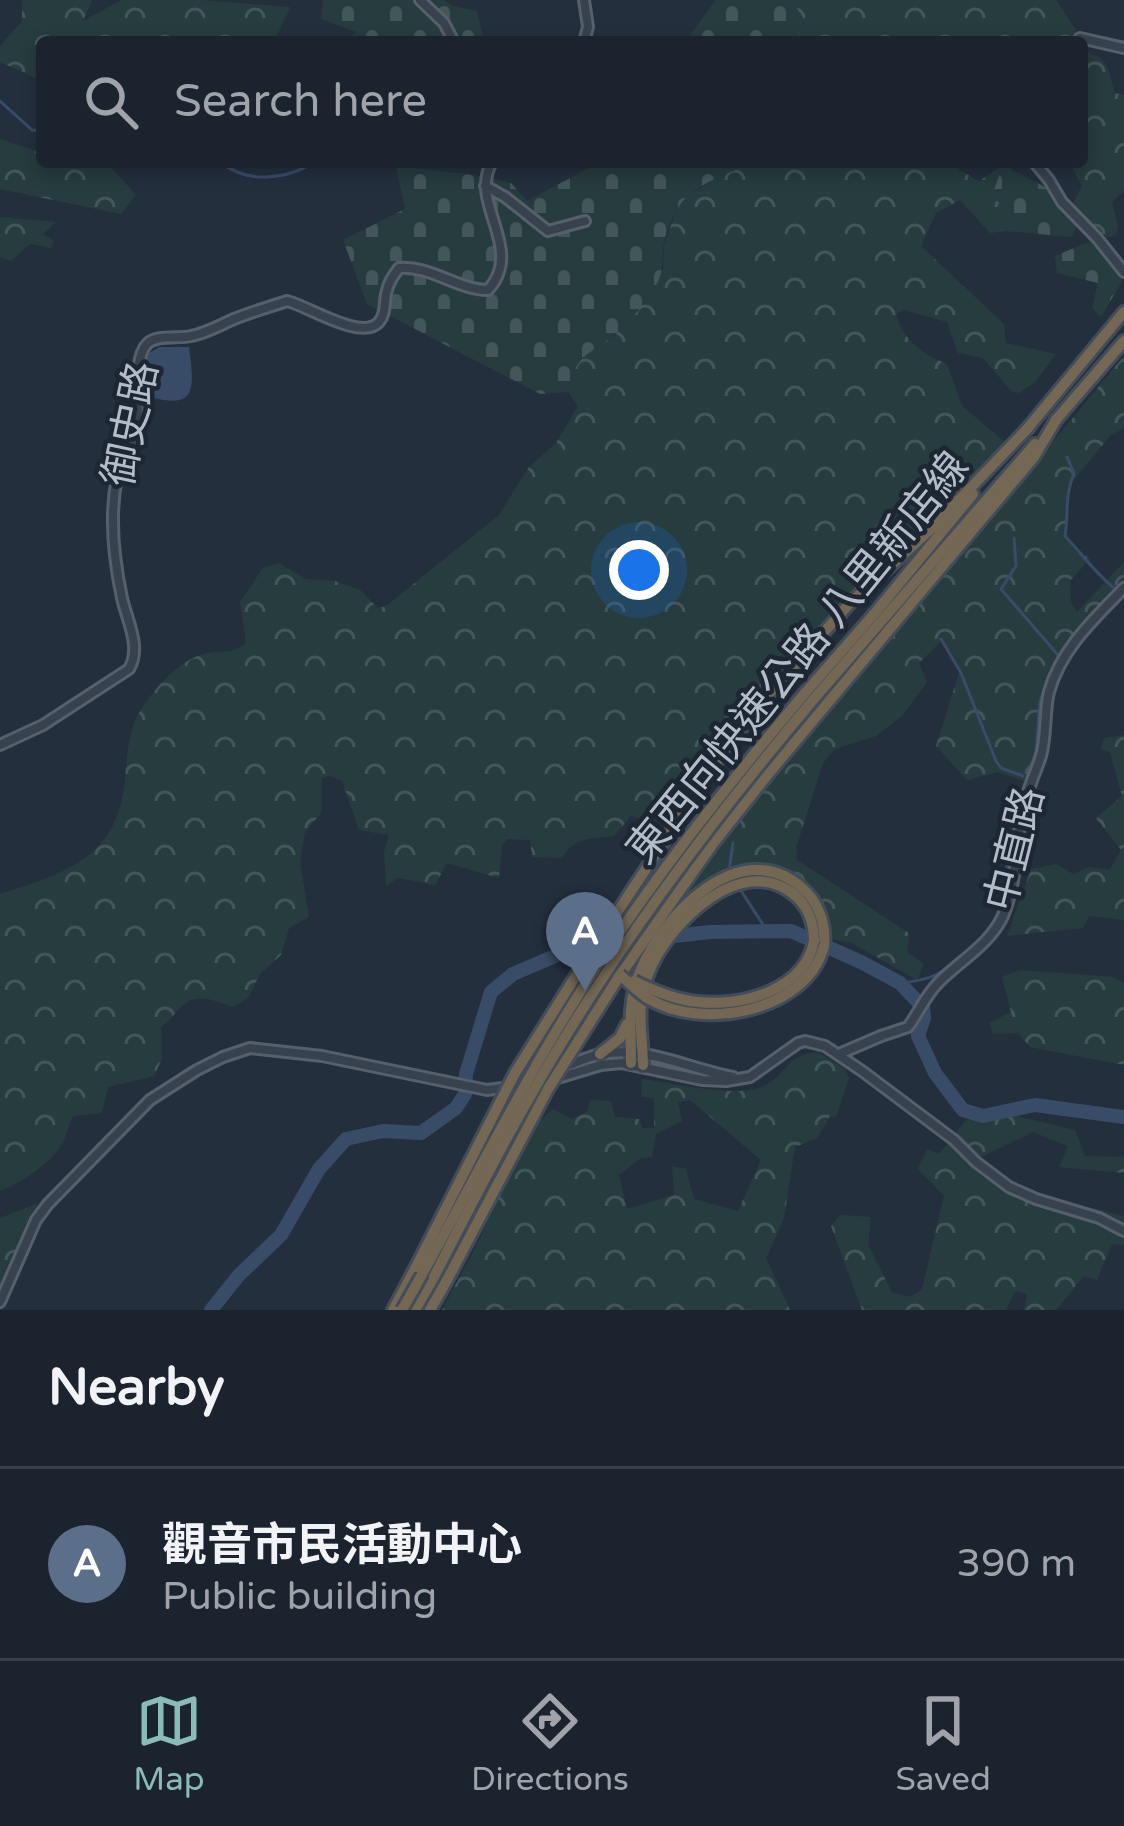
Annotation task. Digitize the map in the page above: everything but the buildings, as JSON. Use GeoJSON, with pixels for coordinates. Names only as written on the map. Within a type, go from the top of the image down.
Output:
{"type":"FeatureCollection","features":[{"type":"Feature","properties":{"kind":"highway","name":"東西向快速公路 八里新店線"},"geometry":{"type":"LineString","coordinates":[[402,1310],[569,1010],[692,832],[814,701],[875,614],[1124,313]]}},
{"type":"Feature","properties":{"kind":"highway","name":"東西向快速公路 八里新店線"},"geometry":{"type":"LineString","coordinates":[[415,1310],[440,1280],[490,1168],[578,1017],[700,838],[1124,341]]}},
{"type":"Feature","properties":{"kind":"highway"},"geometry":{"type":"LineString","coordinates":[[393,1310],[515,1073],[716,764],[802,654],[1029,427]]}},
{"type":"Feature","properties":{"kind":"highway"},"geometry":{"type":"LineString","coordinates":[[430,1310],[440,1280],[548,1089],[620,974],[814,701]]}},
{"type":"Feature","properties":{"kind":"highway"},"geometry":{"type":"LineString","coordinates":[[590,955],[620,974],[649,1000],[717,1013],[751,1009],[787,995],[811,975],[823,953],[825,929],[816,904],[800,885],[776,873],[741,872],[714,884],[685,905],[660,935],[650,960],[634,988],[620,1038],[600,1054]]}},
{"type":"Feature","properties":{"kind":"highway"},"geometry":{"type":"LineString","coordinates":[[637,1059],[640,1003],[650,960]]}},
{"type":"Feature","properties":{"kind":"highway"},"geometry":{"type":"LineString","coordinates":[[628,1021],[637,1059]]}},
{"type":"Feature","properties":{"kind":"street"},"geometry":{"type":"LineString","coordinates":[[419,0],[451,36]]}},
{"type":"Feature","properties":{"kind":"street"},"geometry":{"type":"LineString","coordinates":[[584,0],[586,36]]}},
{"type":"Feature","properties":{"kind":"street"},"geometry":{"type":"LineString","coordinates":[[1088,40],[1124,48]]}},
{"type":"Feature","properties":{"kind":"street"},"geometry":{"type":"LineString","coordinates":[[488,168],[485,186],[548,231],[586,221]]}},
{"type":"Feature","properties":{"kind":"street"},"geometry":{"type":"LineString","coordinates":[[1039,168],[1062,202],[1124,272]]}},
{"type":"Feature","properties":{"kind":"street","name":"御史路"},"geometry":{"type":"LineString","coordinates":[[0,745],[43,725],[129,669],[135,658],[113,512],[118,475],[136,434],[138,379],[147,344],[192,336],[287,301],[345,325],[371,328],[383,316],[386,290],[399,268],[411,267],[488,290],[503,257],[485,186]]}},
{"type":"Feature","properties":{"kind":"street","name":"中直路"},"geometry":{"type":"LineString","coordinates":[[838,1054],[908,1027],[935,986],[987,940],[1002,920],[1022,809],[1041,755],[1048,694],[1073,643],[1124,588]]}},
{"type":"Feature","properties":{"kind":"street"},"geometry":{"type":"LineString","coordinates":[[520,1086],[600,1054],[637,1059],[702,1080],[740,1078],[759,1072],[798,1043],[816,1042],[954,1140],[994,1179],[1124,1231]]}},
{"type":"Feature","properties":{"kind":"street"},"geometry":{"type":"LineString","coordinates":[[0,1302],[48,1204],[150,1100],[223,1057],[265,1048],[348,1060],[472,1089],[507,1089],[637,1059]]}},
{"type":"Feature","properties":{"kind":"green space"},"geometry":{"type":"Polygon","coordinates":[[[22,0],[92,0],[83,21],[122,0],[290,7],[277,36],[36,36],[36,78],[0,62],[0,46],[22,21],[22,0]]]}},
{"type":"Feature","properties":{"kind":"green space"},"geometry":{"type":"Polygon","coordinates":[[[323,0],[444,0],[477,11],[483,36],[351,36],[357,32],[321,19],[323,0]]]}},
{"type":"Feature","properties":{"kind":"green space"},"geometry":{"type":"Polygon","coordinates":[[[716,0],[798,0],[803,22],[798,36],[689,36],[716,0]]]}},
{"type":"Feature","properties":{"kind":"green space"},"geometry":{"type":"Polygon","coordinates":[[[798,0],[1056,0],[1078,36],[798,36],[803,22],[798,0]]]}},
{"type":"Feature","properties":{"kind":"green space"},"geometry":{"type":"Polygon","coordinates":[[[1088,53],[1103,61],[1115,93],[1124,95],[1124,191],[1112,202],[1116,235],[1108,237],[1079,218],[1074,201],[1082,186],[1072,168],[1088,168],[1088,53]]]}},
{"type":"Feature","properties":{"kind":"green space"},"geometry":{"type":"Polygon","coordinates":[[[0,139],[36,151],[36,168],[111,168],[136,195],[121,214],[0,189],[0,139]]]}},
{"type":"Feature","properties":{"kind":"green space"},"geometry":{"type":"Polygon","coordinates":[[[396,168],[511,183],[527,201],[589,168],[742,168],[707,183],[681,204],[665,237],[655,287],[624,327],[583,358],[568,392],[540,394],[367,304],[343,240],[405,209],[396,168]]]}},
{"type":"Feature","properties":{"kind":"green space"},"geometry":{"type":"Polygon","coordinates":[[[739,168],[958,168],[979,181],[1002,168],[992,198],[1013,209],[1007,231],[990,233],[960,200],[936,213],[921,246],[1004,324],[1006,343],[1056,354],[1035,382],[1019,393],[1011,391],[983,358],[958,353],[947,322],[904,310],[896,314],[915,345],[947,364],[962,406],[1006,443],[760,695],[678,814],[660,822],[631,816],[614,836],[578,842],[562,858],[532,857],[530,840],[507,839],[499,878],[447,863],[435,885],[398,878],[386,886],[384,852],[389,835],[359,830],[342,781],[322,778],[321,813],[305,832],[300,862],[309,917],[289,928],[281,955],[260,974],[248,998],[233,1007],[201,999],[183,1005],[161,1027],[162,1059],[154,1076],[108,1087],[102,1113],[73,1116],[50,1159],[0,1191],[0,894],[67,869],[100,845],[120,806],[137,716],[185,662],[246,643],[240,602],[263,568],[278,563],[306,579],[335,581],[360,590],[378,608],[499,515],[529,467],[556,443],[578,406],[568,392],[574,368],[590,348],[615,336],[663,269],[664,244],[677,209],[718,177],[739,168]]]}},
{"type":"Feature","properties":{"kind":"green space"},"geometry":{"type":"Polygon","coordinates":[[[1002,168],[1009,168],[1045,187],[1079,223],[1071,237],[1007,231],[1013,209],[991,198],[1002,168]]]}},
{"type":"Feature","properties":{"kind":"green space"},"geometry":{"type":"Polygon","coordinates":[[[0,217],[56,222],[43,234],[54,241],[51,248],[30,244],[11,261],[0,257],[0,217]]]}},
{"type":"Feature","properties":{"kind":"green space"},"geometry":{"type":"Polygon","coordinates":[[[1095,239],[1122,273],[1101,317],[1092,308],[1098,283],[1057,273],[1055,256],[1095,239]]]}},
{"type":"Feature","properties":{"kind":"green space"},"geometry":{"type":"Polygon","coordinates":[[[1124,356],[1124,428],[1110,436],[1072,482],[1064,530],[1076,549],[1090,559],[1070,581],[1071,602],[1077,612],[1124,562],[1124,592],[1101,613],[1063,664],[1049,700],[1046,743],[1030,783],[998,772],[967,780],[936,746],[960,670],[941,641],[919,663],[927,682],[903,715],[876,736],[835,749],[823,763],[796,848],[797,860],[909,933],[907,952],[924,964],[917,980],[852,943],[829,939],[819,896],[783,868],[767,864],[737,869],[679,901],[674,898],[810,728],[1124,356]]]}},
{"type":"Feature","properties":{"kind":"green space"},"geometry":{"type":"Polygon","coordinates":[[[1124,735],[1124,920],[1089,916],[1083,928],[1007,936],[1031,869],[1056,864],[1073,874],[1090,867],[1110,870],[1121,850],[1096,818],[1122,796],[1110,752],[1101,750],[1104,738],[1124,735]]]}},
{"type":"Feature","properties":{"kind":"green space"},"geometry":{"type":"Polygon","coordinates":[[[1020,970],[1114,977],[1124,983],[1124,1065],[1030,1047],[1018,1033],[993,1034],[989,1023],[1011,1012],[1002,977],[1020,970]]]}},
{"type":"Feature","properties":{"kind":"green space"},"geometry":{"type":"Polygon","coordinates":[[[818,1052],[845,1069],[849,1078],[836,1117],[830,1116],[817,1138],[795,1147],[784,1218],[766,1258],[790,1310],[442,1310],[533,1127],[553,1109],[572,1119],[587,1112],[590,1100],[611,1101],[615,1117],[639,1119],[643,1128],[654,1128],[654,1098],[641,1097],[642,1079],[722,1091],[753,1090],[807,1054],[818,1052]],[[690,1100],[678,1102],[682,1121],[656,1134],[652,1157],[641,1158],[619,1175],[627,1209],[674,1195],[672,1166],[686,1169],[694,1199],[738,1211],[761,1160],[690,1100]]]}},
{"type":"Feature","properties":{"kind":"green space"},"geometry":{"type":"Polygon","coordinates":[[[1019,1108],[1020,1117],[1075,1130],[1085,1156],[1124,1157],[1124,1173],[1059,1167],[1068,1146],[1033,1132],[979,1158],[979,1174],[998,1185],[1124,1216],[1124,1245],[1112,1244],[1097,1280],[1084,1276],[1056,1310],[1024,1310],[1027,1294],[1015,1291],[1006,1310],[862,1310],[831,1226],[840,1215],[871,1217],[868,1245],[892,1292],[910,1297],[922,1289],[944,1196],[918,1169],[927,1149],[939,1154],[966,1120],[1019,1108]]]}},
{"type":"Feature","properties":{"kind":"green space"},"geometry":{"type":"Polygon","coordinates":[[[36,1204],[39,1218],[0,1295],[0,1218],[36,1204]]]}},
{"type":"Feature","properties":{"kind":"water"},"geometry":{"type":"Polygon","coordinates":[[[160,347],[189,347],[191,387],[182,399],[143,395],[147,354],[160,347]]]}},
{"type":"Feature","properties":{"kind":"waterway"},"geometry":{"type":"LineString","coordinates":[[1108,39],[1124,44]]}},
{"type":"Feature","properties":{"kind":"waterway"},"geometry":{"type":"LineString","coordinates":[[0,101],[36,130]]}},
{"type":"Feature","properties":{"kind":"waterway"},"geometry":{"type":"LineString","coordinates":[[230,168],[267,177],[302,168]]}},
{"type":"Feature","properties":{"kind":"waterway"},"geometry":{"type":"LineString","coordinates":[[1067,457],[1074,473],[1065,536],[1114,588]]}},
{"type":"Feature","properties":{"kind":"waterway"},"geometry":{"type":"LineString","coordinates":[[1014,538],[1016,566],[1001,589],[1058,655]]}},
{"type":"Feature","properties":{"kind":"waterway"},"geometry":{"type":"LineString","coordinates":[[1011,825],[1036,751],[1040,701],[1049,678],[1075,634],[1124,582]]}},
{"type":"Feature","properties":{"kind":"waterway"},"geometry":{"type":"LineString","coordinates":[[941,639],[961,673],[996,761],[1001,768],[1023,776]]}},
{"type":"Feature","properties":{"kind":"waterway"},"geometry":{"type":"LineString","coordinates":[[1008,855],[1011,831]]}},
{"type":"Feature","properties":{"kind":"waterway"},"geometry":{"type":"LineString","coordinates":[[729,871],[733,843]]}},
{"type":"Feature","properties":{"kind":"waterway"},"geometry":{"type":"LineString","coordinates":[[972,948],[998,911],[1007,866]]}},
{"type":"Feature","properties":{"kind":"waterway"},"geometry":{"type":"LineString","coordinates":[[740,889],[767,931]]}},
{"type":"Feature","properties":{"kind":"waterway"},"geometry":{"type":"LineString","coordinates":[[211,1310],[281,1235],[319,1169],[346,1139],[383,1131],[421,1133],[456,1108],[465,1094],[466,1074],[491,992],[513,974],[576,947],[710,932],[791,931],[900,983],[917,1001]]}},
{"type":"Feature","properties":{"kind":"waterway"},"geometry":{"type":"LineString","coordinates":[[900,983],[935,975],[964,954]]}},
{"type":"Feature","properties":{"kind":"waterway"},"geometry":{"type":"LineString","coordinates":[[923,1007],[918,1036],[935,1073],[963,1110],[983,1116],[1035,1105],[1124,1117]]}},
{"type":"Feature","properties":{"kind":"place","name":"觀音市民活動中心"},"geometry":{"type":"Point","coordinates":[585,991]}}]}
